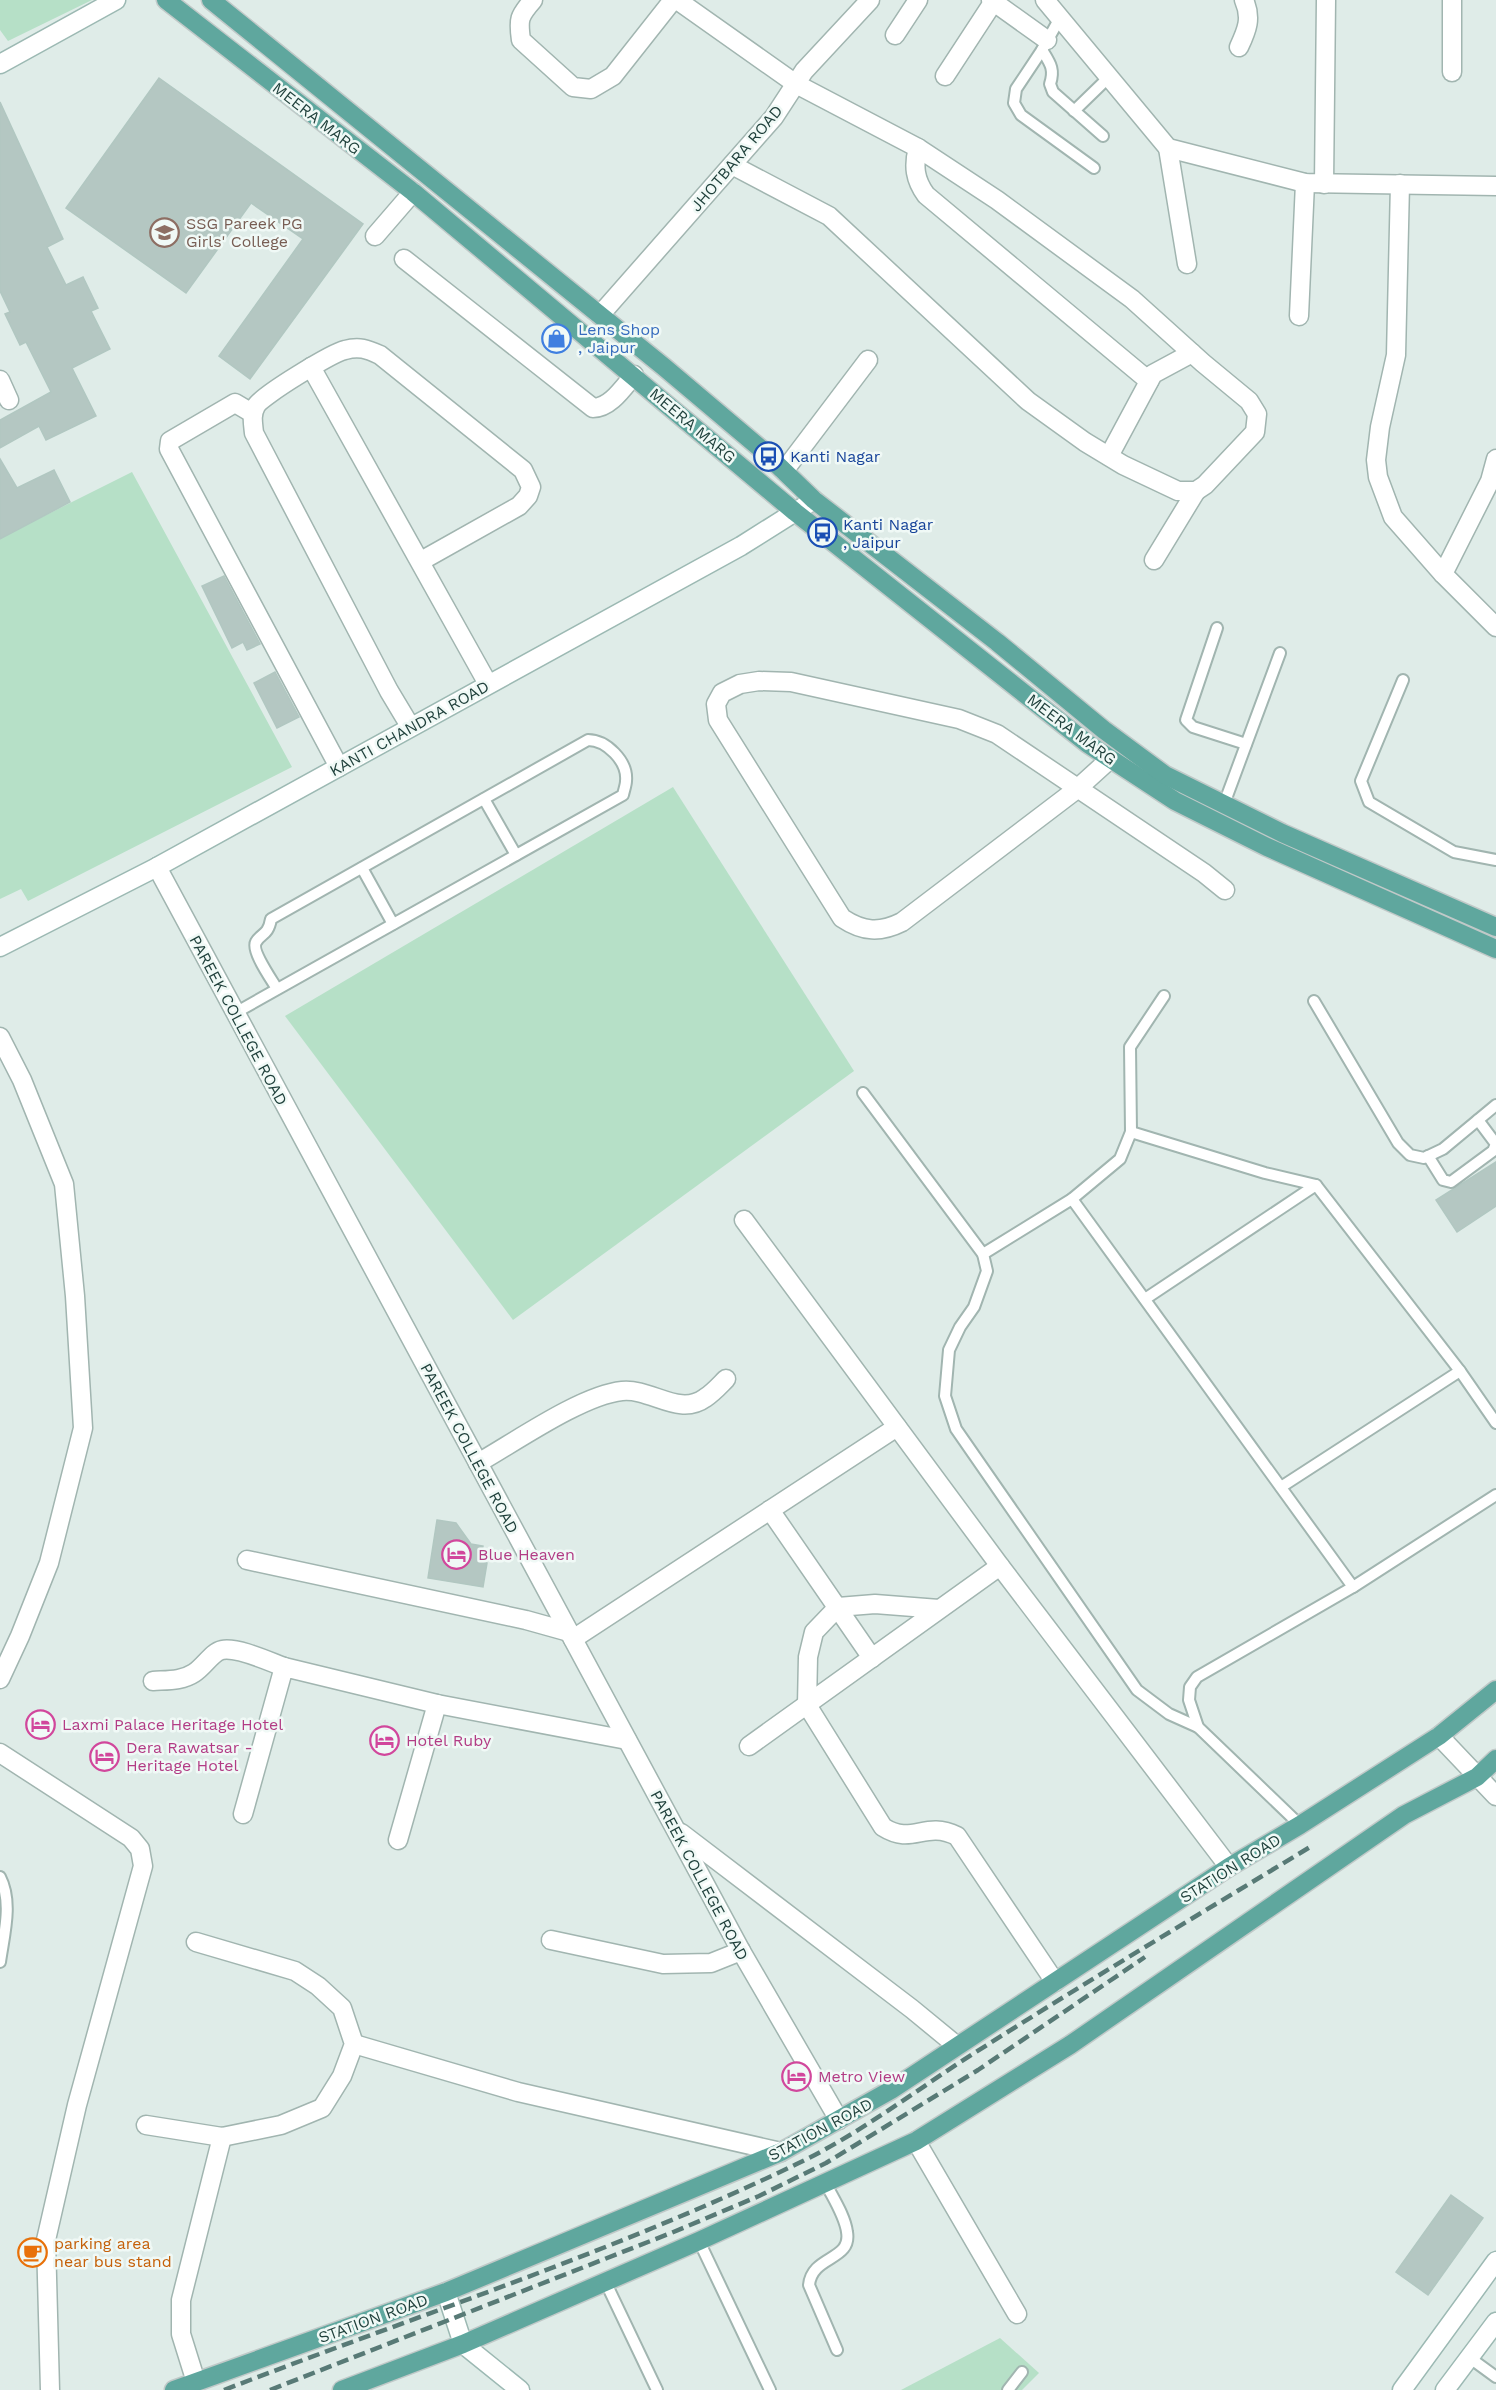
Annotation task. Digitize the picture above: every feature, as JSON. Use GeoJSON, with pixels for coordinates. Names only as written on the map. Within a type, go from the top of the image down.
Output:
{"type":"FeatureCollection","features":[{"type":"Feature","properties":{"kind":"main road","name":"MEERA MARG"},"geometry":{"type":"LineString","coordinates":[[166,0],[413,192],[795,512],[1088,744],[1175,801],[1226,827],[1496,949]]}},
{"type":"Feature","properties":{"kind":"main road","name":"MEERA MARG"},"geometry":{"type":"LineString","coordinates":[[211,0],[600,315],[761,449],[814,500],[998,642],[1121,743],[1165,775],[1282,832],[1496,927]]}},
{"type":"Feature","properties":{"kind":"main road","name":"STATION ROAD"},"geometry":{"type":"LineString","coordinates":[[174,2390],[446,2292],[781,2152],[891,2090],[1229,1867],[1300,1825],[1439,1736],[1496,1690]]}},
{"type":"Feature","properties":{"kind":"main road"},"geometry":{"type":"LineString","coordinates":[[342,2390],[463,2344],[699,2241],[916,2141],[1070,2045],[1404,1815],[1477,1778],[1496,1759]]}},
{"type":"Feature","properties":{"kind":"street"},"geometry":{"type":"LineString","coordinates":[[0,64],[116,0]]}},
{"type":"Feature","properties":{"kind":"street"},"geometry":{"type":"LineString","coordinates":[[533,0],[521,14],[519,22],[521,40],[573,87],[591,89],[613,76],[675,0],[796,84],[918,148],[997,201],[1132,299],[1248,401],[1257,414],[1255,432],[1205,485],[1196,491],[1154,560]]}},
{"type":"Feature","properties":{"kind":"street","name":"JHOTBARA ROAD"},"geometry":{"type":"LineString","coordinates":[[600,315],[774,117],[804,71],[870,0]]}},
{"type":"Feature","properties":{"kind":"street"},"geometry":{"type":"LineString","coordinates":[[895,35],[918,0]]}},
{"type":"Feature","properties":{"kind":"street"},"geometry":{"type":"LineString","coordinates":[[1045,0],[1168,148],[1186,264]]}},
{"type":"Feature","properties":{"kind":"street"},"geometry":{"type":"LineString","coordinates":[[1239,46],[1248,27],[1248,10],[1244,0]]}},
{"type":"Feature","properties":{"kind":"street"},"geometry":{"type":"LineString","coordinates":[[1324,184],[1326,0]]}},
{"type":"Feature","properties":{"kind":"street"},"geometry":{"type":"LineString","coordinates":[[1452,0],[1452,72]]}},
{"type":"Feature","properties":{"kind":"street"},"geometry":{"type":"LineString","coordinates":[[945,76],[992,1],[1045,45]]}},
{"type":"Feature","properties":{"kind":"street"},"geometry":{"type":"LineString","coordinates":[[918,148],[914,161],[915,173],[926,195],[1149,381]]}},
{"type":"Feature","properties":{"kind":"street"},"geometry":{"type":"LineString","coordinates":[[1168,148],[1305,183],[1496,186]]}},
{"type":"Feature","properties":{"kind":"street"},"geometry":{"type":"LineString","coordinates":[[732,165],[829,216],[1028,400],[1085,442],[1178,491],[1196,491]]}},
{"type":"Feature","properties":{"kind":"street"},"geometry":{"type":"LineString","coordinates":[[1299,316],[1305,183]]}},
{"type":"Feature","properties":{"kind":"street"},"geometry":{"type":"LineString","coordinates":[[1400,184],[1396,356],[1380,427],[1376,460],[1378,477],[1393,517],[1443,574],[1496,627]]}},
{"type":"Feature","properties":{"kind":"street"},"geometry":{"type":"LineString","coordinates":[[375,236],[413,192]]}},
{"type":"Feature","properties":{"kind":"street"},"geometry":{"type":"LineString","coordinates":[[404,259],[593,408],[601,408],[634,375]]}},
{"type":"Feature","properties":{"kind":"street"},"geometry":{"type":"LineString","coordinates":[[410,726],[389,691],[254,433],[252,413],[257,403],[311,367],[343,350],[362,347],[380,355],[523,470],[531,487],[528,496],[519,506],[421,561]]}},
{"type":"Feature","properties":{"kind":"street"},"geometry":{"type":"LineString","coordinates":[[1109,456],[1153,374],[1192,353]]}},
{"type":"Feature","properties":{"kind":"street"},"geometry":{"type":"LineString","coordinates":[[784,471],[868,360]]}},
{"type":"Feature","properties":{"kind":"street"},"geometry":{"type":"LineString","coordinates":[[311,367],[488,684]]}},
{"type":"Feature","properties":{"kind":"street"},"geometry":{"type":"LineString","coordinates":[[0,380],[9,400]]}},
{"type":"Feature","properties":{"kind":"street"},"geometry":{"type":"LineString","coordinates":[[252,413],[235,403],[170,441],[169,449],[339,767]]}},
{"type":"Feature","properties":{"kind":"street"},"geometry":{"type":"LineString","coordinates":[[1443,574],[1490,481],[1496,459]]}},
{"type":"Feature","properties":{"kind":"street","name":"KANTI CHANDRA ROAD"},"geometry":{"type":"LineString","coordinates":[[0,947],[157,867],[741,546],[814,500]]}},
{"type":"Feature","properties":{"kind":"street"},"geometry":{"type":"LineString","coordinates":[[1110,759],[1077,789],[902,922],[888,929],[870,930],[855,926],[842,918],[718,720],[716,704],[722,693],[740,684],[759,681],[791,682],[900,704],[959,719],[997,734],[1077,789],[1203,873],[1225,890]]}},
{"type":"Feature","properties":{"kind":"street","name":"PAREEK COLLEGE ROAD"},"geometry":{"type":"LineString","coordinates":[[157,867],[741,1951],[839,2120]]}},
{"type":"Feature","properties":{"kind":"street"},"geometry":{"type":"LineString","coordinates":[[0,1037],[22,1080],[64,1184],[75,1296],[83,1428],[49,1563],[0,1679]]}},
{"type":"Feature","properties":{"kind":"street"},"geometry":{"type":"LineString","coordinates":[[744,1220],[1000,1566],[1229,1867]]}},
{"type":"Feature","properties":{"kind":"street"},"geometry":{"type":"LineString","coordinates":[[478,1464],[573,1408],[602,1394],[641,1391],[682,1406],[705,1399],[726,1379]]}},
{"type":"Feature","properties":{"kind":"street"},"geometry":{"type":"LineString","coordinates":[[247,1560],[526,1620],[571,1636],[897,1427]]}},
{"type":"Feature","properties":{"kind":"street"},"geometry":{"type":"LineString","coordinates":[[770,1510],[872,1658]]}},
{"type":"Feature","properties":{"kind":"street"},"geometry":{"type":"LineString","coordinates":[[748,1746],[1000,1566]]}},
{"type":"Feature","properties":{"kind":"street"},"geometry":{"type":"LineString","coordinates":[[939,1609],[875,1604],[838,1607],[814,1632],[808,1657],[807,1705],[883,1827],[894,1834],[905,1836],[931,1829],[946,1831],[957,1836],[1055,1982]]}},
{"type":"Feature","properties":{"kind":"street"},"geometry":{"type":"LineString","coordinates":[[153,1681],[182,1678],[207,1664],[213,1654],[221,1650],[233,1650],[284,1667],[437,1704],[627,1740]]}},
{"type":"Feature","properties":{"kind":"street"},"geometry":{"type":"LineString","coordinates":[[243,1814],[284,1667]]}},
{"type":"Feature","properties":{"kind":"street"},"geometry":{"type":"LineString","coordinates":[[398,1840],[437,1704]]}},
{"type":"Feature","properties":{"kind":"street"},"geometry":{"type":"LineString","coordinates":[[1439,1736],[1496,1796]]}},
{"type":"Feature","properties":{"kind":"street"},"geometry":{"type":"LineString","coordinates":[[0,1753],[131,1838],[140,1849],[142,1866],[78,2105],[46,2240],[50,2390]]}},
{"type":"Feature","properties":{"kind":"street"},"geometry":{"type":"LineString","coordinates":[[675,1828],[957,2046]]}},
{"type":"Feature","properties":{"kind":"street"},"geometry":{"type":"LineString","coordinates":[[551,1940],[663,1964],[711,1963],[741,1951]]}},
{"type":"Feature","properties":{"kind":"street"},"geometry":{"type":"LineString","coordinates":[[146,2125],[222,2137],[280,2125],[322,2108],[342,2076],[354,2044],[342,2008],[303,1976],[295,1971],[196,1942]]}},
{"type":"Feature","properties":{"kind":"street"},"geometry":{"type":"LineString","coordinates":[[354,2044],[518,2092],[781,2152]]}},
{"type":"Feature","properties":{"kind":"street"},"geometry":{"type":"LineString","coordinates":[[196,2382],[180,2334],[180,2300],[222,2137]]}},
{"type":"Feature","properties":{"kind":"street"},"geometry":{"type":"LineString","coordinates":[[916,2141],[1017,2313]]}},
{"type":"Feature","properties":{"kind":"street"},"geometry":{"type":"LineString","coordinates":[[1402,2390],[1496,2261]]}},
{"type":"Feature","properties":{"kind":"street"},"geometry":{"type":"LineString","coordinates":[[446,2292],[463,2344],[501,2383],[520,2390]]}},
{"type":"Feature","properties":{"kind":"street"},"geometry":{"type":"LineString","coordinates":[[1445,2390],[1496,2322]]}},
{"type":"Feature","properties":{"kind":"lane"},"geometry":{"type":"LineString","coordinates":[[1060,18],[1016,89],[1014,103],[1021,115],[1094,168]]}},
{"type":"Feature","properties":{"kind":"lane"},"geometry":{"type":"LineString","coordinates":[[1045,45],[1052,66],[1053,75],[1050,84],[1053,92],[1103,136]]}},
{"type":"Feature","properties":{"kind":"lane"},"geometry":{"type":"LineString","coordinates":[[1074,111],[1108,78]]}},
{"type":"Feature","properties":{"kind":"lane"},"geometry":{"type":"LineString","coordinates":[[1217,628],[1186,720],[1193,727],[1246,744]]}},
{"type":"Feature","properties":{"kind":"lane"},"geometry":{"type":"LineString","coordinates":[[1224,804],[1280,653]]}},
{"type":"Feature","properties":{"kind":"lane"},"geometry":{"type":"LineString","coordinates":[[1403,680],[1361,781],[1369,802],[1454,852],[1496,860]]}},
{"type":"Feature","properties":{"kind":"lane"},"geometry":{"type":"LineString","coordinates":[[235,1013],[623,795],[627,779],[622,766],[609,746],[598,740],[588,740],[271,919],[270,927],[256,942],[255,951],[277,989]]}},
{"type":"Feature","properties":{"kind":"lane"},"geometry":{"type":"LineString","coordinates":[[484,799],[516,855]]}},
{"type":"Feature","properties":{"kind":"lane"},"geometry":{"type":"LineString","coordinates":[[362,868],[393,924]]}},
{"type":"Feature","properties":{"kind":"lane"},"geometry":{"type":"LineString","coordinates":[[984,1254],[1072,1199],[1120,1159],[1131,1132],[1130,1047],[1164,996]]}},
{"type":"Feature","properties":{"kind":"lane"},"geometry":{"type":"LineString","coordinates":[[1314,1001],[1398,1143],[1410,1155],[1424,1158],[1443,1149],[1496,1105]]}},
{"type":"Feature","properties":{"kind":"lane"},"geometry":{"type":"LineString","coordinates":[[863,1093],[984,1254],[987,1271],[974,1307],[960,1326],[949,1350],[945,1396],[956,1429],[1137,1690],[1168,1714],[1198,1727],[1300,1825]]}},
{"type":"Feature","properties":{"kind":"lane"},"geometry":{"type":"LineString","coordinates":[[1428,1156],[1443,1180],[1451,1182],[1493,1150],[1496,1144],[1478,1120]]}},
{"type":"Feature","properties":{"kind":"lane"},"geometry":{"type":"LineString","coordinates":[[1131,1132],[1265,1173],[1316,1185],[1460,1371],[1496,1423]]}},
{"type":"Feature","properties":{"kind":"lane"},"geometry":{"type":"LineString","coordinates":[[1145,1299],[1316,1185]]}},
{"type":"Feature","properties":{"kind":"lane"},"geometry":{"type":"LineString","coordinates":[[1072,1199],[1353,1587]]}},
{"type":"Feature","properties":{"kind":"lane"},"geometry":{"type":"LineString","coordinates":[[1281,1486],[1460,1371]]}},
{"type":"Feature","properties":{"kind":"lane"},"geometry":{"type":"LineString","coordinates":[[1198,1727],[1189,1700],[1190,1687],[1197,1677],[1353,1587],[1496,1495]]}},
{"type":"Feature","properties":{"kind":"lane"},"geometry":{"type":"LineString","coordinates":[[0,1877],[6,1889],[6,1918],[0,1962]]}},
{"type":"Feature","properties":{"kind":"lane"},"geometry":{"type":"LineString","coordinates":[[826,2184],[847,2228],[848,2240],[844,2250],[817,2266],[810,2274],[809,2285],[837,2350]]}},
{"type":"Feature","properties":{"kind":"lane"},"geometry":{"type":"LineString","coordinates":[[699,2241],[770,2390]]}},
{"type":"Feature","properties":{"kind":"lane"},"geometry":{"type":"LineString","coordinates":[[605,2281],[657,2390]]}},
{"type":"Feature","properties":{"kind":"lane"},"geometry":{"type":"LineString","coordinates":[[1470,2358],[1496,2377]]}},
{"type":"Feature","properties":{"kind":"lane"},"geometry":{"type":"LineString","coordinates":[[1008,2390],[1022,2372]]}},
{"type":"Feature","properties":{"kind":"green space"},"geometry":{"type":"Polygon","coordinates":[[[0,0],[92,0],[8,41],[0,30],[0,0]]]}},
{"type":"Feature","properties":{"kind":"green space"},"geometry":{"type":"Polygon","coordinates":[[[132,472],[292,767],[28,901],[21,889],[0,899],[0,530],[4,536],[132,472]]]}},
{"type":"Feature","properties":{"kind":"green space"},"geometry":{"type":"Polygon","coordinates":[[[673,787],[854,1071],[513,1320],[285,1016],[673,787]]]}},
{"type":"Feature","properties":{"kind":"green space"},"geometry":{"type":"Polygon","coordinates":[[[1000,2338],[1039,2373],[1022,2390],[901,2390],[1000,2338]]]}},
{"type":"Feature","properties":{"kind":"building","name":"SSG Pareek PG Girls' College"},"geometry":{"type":"Polygon","coordinates":[[[159,78],[363,224],[250,379],[219,356],[303,239],[251,203],[186,293],[66,208],[159,78]]]}},
{"type":"Feature","properties":{"kind":"building"},"geometry":{"type":"Polygon","coordinates":[[[0,102],[63,239],[47,247],[66,285],[83,277],[98,308],[91,311],[110,349],[72,368],[96,416],[46,440],[39,426],[0,448],[0,420],[51,392],[26,342],[20,345],[5,314],[10,312],[0,291],[0,102]]]}},
{"type":"Feature","properties":{"kind":"building"},"geometry":{"type":"Polygon","coordinates":[[[0,459],[17,488],[54,470],[70,502],[0,539],[0,459]]]}},
{"type":"Feature","properties":{"kind":"building"},"geometry":{"type":"Polygon","coordinates":[[[224,576],[260,644],[247,650],[243,642],[232,648],[202,586],[224,576]]]}},
{"type":"Feature","properties":{"kind":"building"},"geometry":{"type":"Polygon","coordinates":[[[275,672],[299,717],[277,728],[254,683],[275,672]]]}},
{"type":"Feature","properties":{"kind":"building"},"geometry":{"type":"Polygon","coordinates":[[[1496,1162],[1496,1206],[1457,1232],[1436,1200],[1496,1162]]]}},
{"type":"Feature","properties":{"kind":"building","name":"Blue Heaven"},"geometry":{"type":"Polygon","coordinates":[[[437,1520],[456,1523],[471,1544],[483,1546],[480,1561],[487,1563],[483,1587],[428,1578],[437,1520]]]}},
{"type":"Feature","properties":{"kind":"building"},"geometry":{"type":"Polygon","coordinates":[[[1451,2195],[1483,2218],[1428,2295],[1396,2272],[1451,2195]]]}},
{"type":"Feature","properties":{"kind":"building","name":"parking area near bus stand"},"geometry":{"type":"Polygon","coordinates":[[[26,2239],[35,2239],[35,2264],[26,2264],[26,2239]]]}},
{"type":"Feature","properties":{"kind":"railway"},"geometry":{"type":"LineString","coordinates":[[224,2390],[590,2253],[663,2224],[805,2160],[849,2136],[1017,2026],[1310,1847]]}},
{"type":"Feature","properties":{"kind":"railway"},"geometry":{"type":"LineString","coordinates":[[270,2390],[671,2233],[759,2196],[826,2163],[978,2070],[1145,1957]]}},
{"type":"Feature","properties":{"kind":"place","name":"SSG Pareek PG Girls' College"},"geometry":{"type":"Point","coordinates":[165,232]}},
{"type":"Feature","properties":{"kind":"place","name":"Lens Shop , Jaipur"},"geometry":{"type":"Point","coordinates":[557,338]}},
{"type":"Feature","properties":{"kind":"place","name":"Kanti Nagar"},"geometry":{"type":"Point","coordinates":[769,456]}},
{"type":"Feature","properties":{"kind":"place","name":"Kanti Nagar , Jaipur"},"geometry":{"type":"Point","coordinates":[822,533]}},
{"type":"Feature","properties":{"kind":"place","name":"Blue Heaven"},"geometry":{"type":"Point","coordinates":[457,1554]}},
{"type":"Feature","properties":{"kind":"place","name":"Laxmi Palace Heritage Hotel"},"geometry":{"type":"Point","coordinates":[41,1724]}},
{"type":"Feature","properties":{"kind":"place","name":"Hotel Ruby"},"geometry":{"type":"Point","coordinates":[385,1740]}},
{"type":"Feature","properties":{"kind":"place","name":"Dera Rawatsar - Heritage Hotel"},"geometry":{"type":"Point","coordinates":[105,1756]}},
{"type":"Feature","properties":{"kind":"place","name":"Metro View"},"geometry":{"type":"Point","coordinates":[797,2076]}},
{"type":"Feature","properties":{"kind":"place","name":"parking area near bus stand"},"geometry":{"type":"Point","coordinates":[33,2252]}}]}
